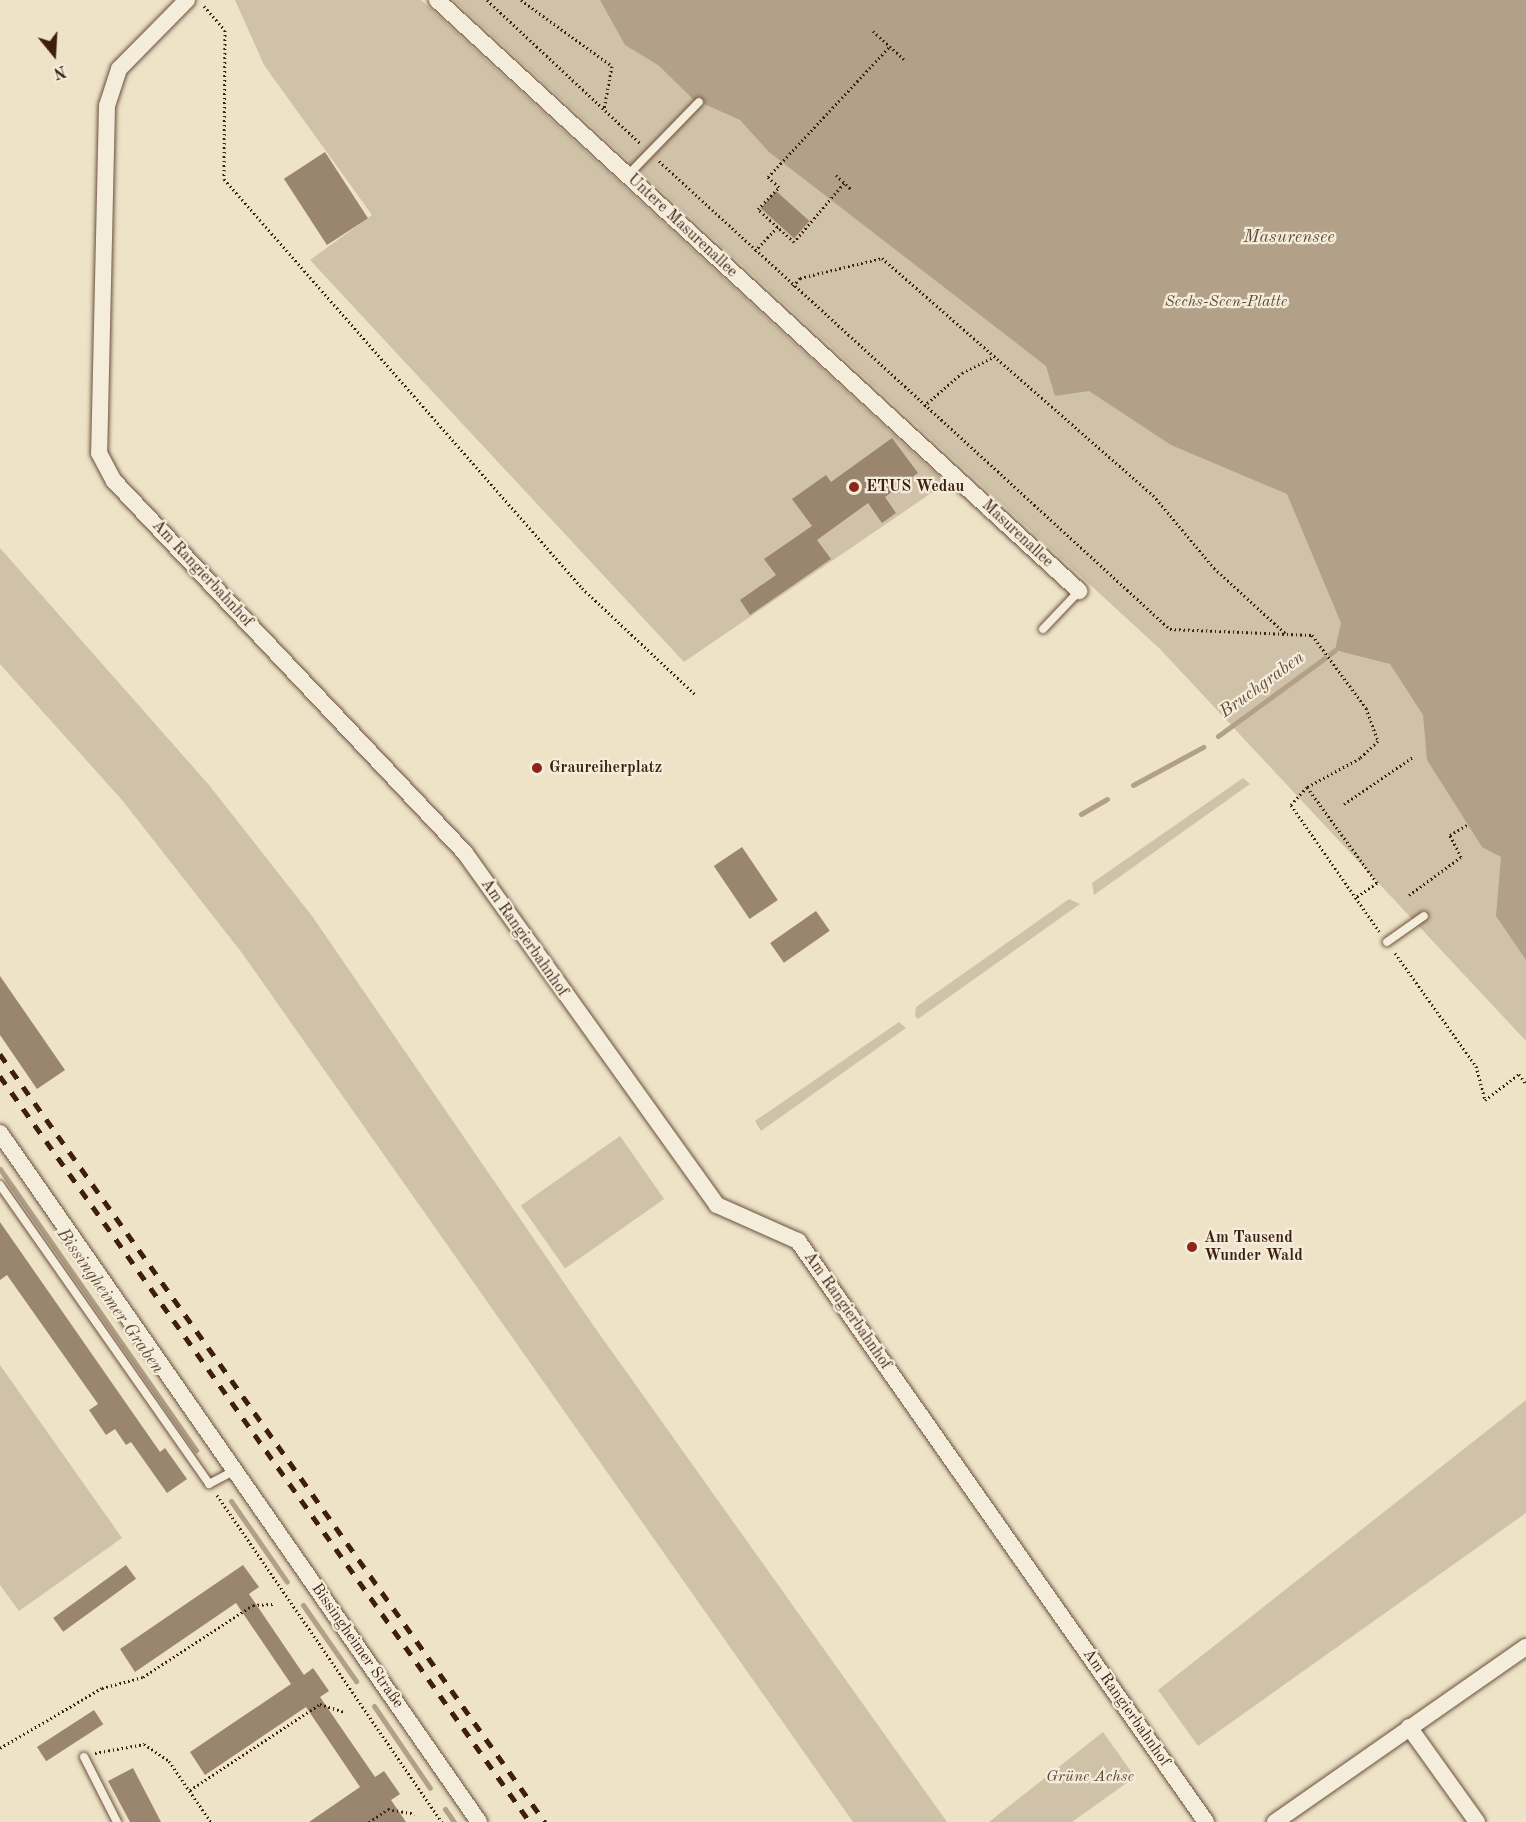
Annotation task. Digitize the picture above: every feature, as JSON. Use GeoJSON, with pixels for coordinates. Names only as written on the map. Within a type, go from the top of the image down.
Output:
{"type":"FeatureCollection","features":[{"type":"Feature","properties":{"kind":"street","name":"Am Rangierbahnhof"},"geometry":{"type":"LineString","coordinates":[[187,0],[119,69],[107,106],[99,453],[114,481],[465,853],[717,1205],[798,1241],[1206,1822]]}},
{"type":"Feature","properties":{"kind":"street","name":"Untere Masurenallee"},"geometry":{"type":"LineString","coordinates":[[436,0],[928,453]]}},
{"type":"Feature","properties":{"kind":"street","name":"Masurenallee"},"geometry":{"type":"LineString","coordinates":[[928,453],[1079,591]]}},
{"type":"Feature","properties":{"kind":"street","name":"Bissingheimer Straße"},"geometry":{"type":"LineString","coordinates":[[0,1133],[479,1822]]}},
{"type":"Feature","properties":{"kind":"street"},"geometry":{"type":"LineString","coordinates":[[1275,1822],[1526,1647]]}},
{"type":"Feature","properties":{"kind":"street"},"geometry":{"type":"LineString","coordinates":[[1409,1728],[1477,1822]]}},
{"type":"Feature","properties":{"kind":"lane"},"geometry":{"type":"LineString","coordinates":[[627,176],[699,102]]}},
{"type":"Feature","properties":{"kind":"lane"},"geometry":{"type":"LineString","coordinates":[[1043,629],[1079,591]]}},
{"type":"Feature","properties":{"kind":"lane"},"geometry":{"type":"LineString","coordinates":[[1387,942],[1424,916]]}},
{"type":"Feature","properties":{"kind":"lane"},"geometry":{"type":"LineString","coordinates":[[0,1185],[209,1484],[235,1470]]}},
{"type":"Feature","properties":{"kind":"lane"},"geometry":{"type":"LineString","coordinates":[[84,1757],[117,1822]]}},
{"type":"Feature","properties":{"kind":"path"},"geometry":{"type":"LineString","coordinates":[[199,0],[225,30],[224,179],[582,588],[696,695]]}},
{"type":"Feature","properties":{"kind":"path"},"geometry":{"type":"LineString","coordinates":[[487,0],[793,286],[1170,629],[1312,635],[1366,708],[1378,741],[1360,758],[1307,787],[1291,805]]}},
{"type":"Feature","properties":{"kind":"path"},"geometry":{"type":"LineString","coordinates":[[521,0],[612,66],[604,109]]}},
{"type":"Feature","properties":{"kind":"path"},"geometry":{"type":"LineString","coordinates":[[873,31],[906,61]]}},
{"type":"Feature","properties":{"kind":"path"},"geometry":{"type":"LineString","coordinates":[[844,183],[794,242],[758,209],[779,187],[768,177],[890,46]]}},
{"type":"Feature","properties":{"kind":"path"},"geometry":{"type":"LineString","coordinates":[[836,175],[852,190]]}},
{"type":"Feature","properties":{"kind":"path"},"geometry":{"type":"LineString","coordinates":[[755,251],[778,226]]}},
{"type":"Feature","properties":{"kind":"path"},"geometry":{"type":"LineString","coordinates":[[793,286],[800,278],[882,258],[985,345],[992,358],[1153,495],[1214,568],[1286,634]]}},
{"type":"Feature","properties":{"kind":"path"},"geometry":{"type":"LineString","coordinates":[[924,406],[962,373],[992,358]]}},
{"type":"Feature","properties":{"kind":"path"},"geometry":{"type":"LineString","coordinates":[[1344,804],[1413,757]]}},
{"type":"Feature","properties":{"kind":"path"},"geometry":{"type":"LineString","coordinates":[[1307,787],[1377,884],[1356,897]]}},
{"type":"Feature","properties":{"kind":"path"},"geometry":{"type":"LineString","coordinates":[[1409,895],[1461,857],[1450,835],[1468,824]]}},
{"type":"Feature","properties":{"kind":"path"},"geometry":{"type":"LineString","coordinates":[[1485,1100],[1519,1074],[1526,1084]]}},
{"type":"Feature","properties":{"kind":"path"},"geometry":{"type":"LineString","coordinates":[[209,1484],[442,1822]]}},
{"type":"Feature","properties":{"kind":"path"},"geometry":{"type":"LineString","coordinates":[[0,1748],[102,1688],[143,1677],[253,1605],[273,1604]]}},
{"type":"Feature","properties":{"kind":"path"},"geometry":{"type":"LineString","coordinates":[[190,1790],[320,1704],[344,1712]]}},
{"type":"Feature","properties":{"kind":"path"},"geometry":{"type":"LineString","coordinates":[[84,1757],[144,1744],[169,1761],[211,1822]]}},
{"type":"Feature","properties":{"kind":"path"},"geometry":{"type":"LineString","coordinates":[[369,1822],[388,1809],[415,1814]]}},
{"type":"Feature","properties":{"kind":"green space"},"geometry":{"type":"Polygon","coordinates":[[[235,0],[421,0],[946,483],[684,662],[310,260],[372,215],[264,65],[235,0]]]}},
{"type":"Feature","properties":{"kind":"green space","name":"Masurensee"},"geometry":{"type":"Polygon","coordinates":[[[454,0],[1526,0],[1526,1041],[1160,649],[454,0]]]}},
{"type":"Feature","properties":{"kind":"green space"},"geometry":{"type":"Polygon","coordinates":[[[0,548],[209,785],[312,916],[593,1325],[947,1822],[853,1822],[242,953],[122,800],[0,664],[0,548]]]}},
{"type":"Feature","properties":{"kind":"green space"},"geometry":{"type":"Polygon","coordinates":[[[1243,778],[1250,784],[1094,895],[1092,883],[1243,778]]]}},
{"type":"Feature","properties":{"kind":"green space"},"geometry":{"type":"Polygon","coordinates":[[[1069,899],[1080,904],[918,1019],[915,1016],[916,1007],[1069,899]]]}},
{"type":"Feature","properties":{"kind":"green space"},"geometry":{"type":"Polygon","coordinates":[[[899,1022],[906,1028],[761,1131],[755,1121],[899,1022]]]}},
{"type":"Feature","properties":{"kind":"green space"},"geometry":{"type":"Polygon","coordinates":[[[620,1136],[664,1199],[565,1268],[521,1205],[620,1136]]]}},
{"type":"Feature","properties":{"kind":"green space"},"geometry":{"type":"Polygon","coordinates":[[[0,1365],[122,1538],[19,1611],[0,1585],[0,1365]]]}},
{"type":"Feature","properties":{"kind":"green space"},"geometry":{"type":"Polygon","coordinates":[[[1526,1400],[1526,1513],[1198,1746],[1158,1690],[1526,1400]]]}},
{"type":"Feature","properties":{"kind":"green space","name":"Grüne Achse"},"geometry":{"type":"Polygon","coordinates":[[[1103,1732],[1135,1777],[1072,1822],[989,1822],[1103,1732]]]}},
{"type":"Feature","properties":{"kind":"water","name":"Masurensee"},"geometry":{"type":"Polygon","coordinates":[[[600,0],[1526,0],[1526,960],[1496,916],[1501,857],[1482,847],[1427,760],[1423,715],[1390,664],[1335,650],[1341,623],[1287,494],[1171,445],[1089,391],[1055,396],[1046,366],[769,152],[740,120],[693,99],[658,65],[625,45],[600,0]]]}},
{"type":"Feature","properties":{"kind":"building"},"geometry":{"type":"Polygon","coordinates":[[[325,152],[368,218],[327,245],[284,179],[325,152]]]}},
{"type":"Feature","properties":{"kind":"building"},"geometry":{"type":"Polygon","coordinates":[[[776,191],[809,221],[794,238],[761,208],[776,191]]]}},
{"type":"Feature","properties":{"kind":"building","name":"ETUS Wedau"},"geometry":{"type":"Polygon","coordinates":[[[892,438],[918,473],[885,497],[896,513],[882,523],[868,503],[817,540],[831,559],[750,615],[740,600],[776,575],[764,559],[812,526],[792,499],[826,475],[831,482],[892,438]]]}},
{"type":"Feature","properties":{"kind":"building"},"geometry":{"type":"Polygon","coordinates":[[[742,847],[778,900],[750,919],[714,866],[742,847]]]}},
{"type":"Feature","properties":{"kind":"building"},"geometry":{"type":"Polygon","coordinates":[[[816,911],[830,931],[784,963],[770,943],[816,911]]]}},
{"type":"Feature","properties":{"kind":"building"},"geometry":{"type":"Polygon","coordinates":[[[0,976],[65,1070],[37,1089],[0,1035],[0,976]]]}},
{"type":"Feature","properties":{"kind":"building"},"geometry":{"type":"Polygon","coordinates":[[[0,1222],[160,1452],[165,1448],[187,1479],[167,1493],[131,1442],[126,1445],[115,1429],[106,1435],[89,1410],[98,1404],[7,1275],[0,1280],[0,1222]]]}},
{"type":"Feature","properties":{"kind":"building"},"geometry":{"type":"Polygon","coordinates":[[[126,1565],[136,1579],[63,1632],[53,1618],[126,1565]]]}},
{"type":"Feature","properties":{"kind":"building"},"geometry":{"type":"Polygon","coordinates":[[[243,1565],[259,1587],[249,1594],[304,1675],[313,1668],[329,1691],[320,1697],[375,1777],[384,1771],[400,1794],[391,1800],[406,1822],[309,1822],[360,1787],[306,1707],[205,1775],[190,1752],[291,1684],[236,1603],[135,1672],[120,1649],[243,1565]]]}},
{"type":"Feature","properties":{"kind":"building"},"geometry":{"type":"Polygon","coordinates":[[[94,1710],[103,1724],[46,1761],[37,1747],[94,1710]]]}},
{"type":"Feature","properties":{"kind":"building"},"geometry":{"type":"Polygon","coordinates":[[[133,1768],[161,1822],[130,1822],[108,1781],[133,1768]]]}},
{"type":"Feature","properties":{"kind":"waterway","name":"Bruchgraben"},"geometry":{"type":"LineString","coordinates":[[1330,654],[1335,650]]}},
{"type":"Feature","properties":{"kind":"waterway","name":"Bruchgraben"},"geometry":{"type":"LineString","coordinates":[[1218,736],[1325,658]]}},
{"type":"Feature","properties":{"kind":"waterway","name":"Bruchgraben"},"geometry":{"type":"LineString","coordinates":[[1133,785],[1203,747]]}},
{"type":"Feature","properties":{"kind":"waterway","name":"Bruchgraben"},"geometry":{"type":"LineString","coordinates":[[1081,814],[1107,799]]}},
{"type":"Feature","properties":{"kind":"waterway","name":"Bissingheimer Graben"},"geometry":{"type":"LineString","coordinates":[[0,1169],[196,1450]]}},
{"type":"Feature","properties":{"kind":"waterway","name":"Bissingheimer Graben"},"geometry":{"type":"LineString","coordinates":[[231,1501],[287,1582]]}},
{"type":"Feature","properties":{"kind":"waterway","name":"Bissingheimer Graben"},"geometry":{"type":"LineString","coordinates":[[303,1605],[356,1681]]}},
{"type":"Feature","properties":{"kind":"waterway","name":"Bissingheimer Graben"},"geometry":{"type":"LineString","coordinates":[[374,1706],[430,1788]]}},
{"type":"Feature","properties":{"kind":"waterway","name":"Bissingheimer Graben"},"geometry":{"type":"LineString","coordinates":[[445,1809],[454,1822]]}},
{"type":"Feature","properties":{"kind":"railway"},"geometry":{"type":"LineString","coordinates":[[0,1054],[545,1822]]}},
{"type":"Feature","properties":{"kind":"railway"},"geometry":{"type":"LineString","coordinates":[[0,1076],[530,1822]]}},
{"type":"Feature","properties":{"kind":"place","name":"ETUS Wedau"},"geometry":{"type":"Point","coordinates":[854,487]}},
{"type":"Feature","properties":{"kind":"place","name":"Graureiherplatz"},"geometry":{"type":"Point","coordinates":[537,768]}},
{"type":"Feature","properties":{"kind":"place","name":"Am Tausend Wunder Wald"},"geometry":{"type":"Point","coordinates":[1192,1247]}},
{"type":"Feature","properties":{"kind":"park label","name":"Sechs-Seen-Platte"},"geometry":{"type":"Point","coordinates":[1226,302]}}]}
